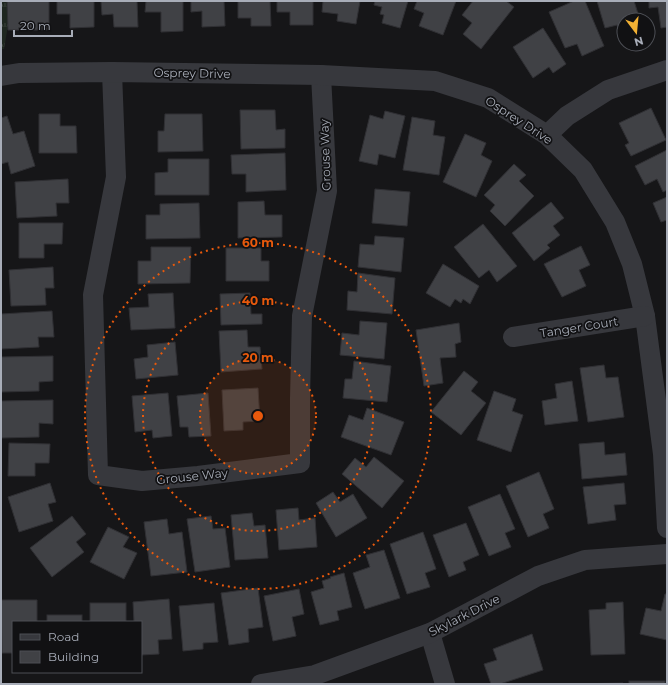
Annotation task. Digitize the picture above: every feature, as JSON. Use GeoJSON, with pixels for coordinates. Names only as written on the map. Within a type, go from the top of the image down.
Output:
{"type":"FeatureCollection","features":[{"type":"Feature","properties":{"kind":"street"},"geometry":{"type":"LineString","coordinates":[[547,135],[567,116],[608,90],[667,70]]}},
{"type":"Feature","properties":{"kind":"street","name":"Osprey Drive"},"geometry":{"type":"LineString","coordinates":[[1,76],[19,73],[112,72],[322,75],[435,81],[488,98],[547,135],[583,170],[615,222],[632,264],[645,316],[663,454],[667,528]]}},
{"type":"Feature","properties":{"kind":"street","name":"Grouse Way"},"geometry":{"type":"LineString","coordinates":[[112,72],[116,177],[93,295],[98,476],[142,481],[198,476],[300,463],[302,316],[327,191],[322,75]]}},
{"type":"Feature","properties":{"kind":"street","name":"Tanger Court"},"geometry":{"type":"LineString","coordinates":[[513,337],[645,316]]}},
{"type":"Feature","properties":{"kind":"street","name":"Skylark Drive"},"geometry":{"type":"LineString","coordinates":[[262,684],[315,675],[430,633],[538,576],[578,562],[585,560],[667,554]]}},
{"type":"Feature","properties":{"kind":"street"},"geometry":{"type":"LineString","coordinates":[[430,633],[445,684]]}},
{"type":"Feature","properties":{"kind":"green space"},"geometry":{"type":"Polygon","coordinates":[[[1,1],[12,1],[4,49],[1,49],[1,1]]]}},
{"type":"Feature","properties":{"kind":"building"},"geometry":{"type":"Polygon","coordinates":[[[7,1],[49,1],[49,30],[8,30],[7,1]]]}},
{"type":"Feature","properties":{"kind":"building"},"geometry":{"type":"Polygon","coordinates":[[[57,1],[94,1],[94,27],[70,28],[70,14],[57,14],[57,1]]]}},
{"type":"Feature","properties":{"kind":"building"},"geometry":{"type":"Polygon","coordinates":[[[101,1],[137,1],[138,27],[114,27],[113,14],[102,15],[101,1]]]}},
{"type":"Feature","properties":{"kind":"building"},"geometry":{"type":"Polygon","coordinates":[[[146,1],[183,1],[183,31],[161,32],[161,12],[145,12],[146,1]]]}},
{"type":"Feature","properties":{"kind":"building"},"geometry":{"type":"Polygon","coordinates":[[[191,1],[224,1],[225,26],[202,27],[202,11],[191,12],[191,1]]]}},
{"type":"Feature","properties":{"kind":"building"},"geometry":{"type":"Polygon","coordinates":[[[238,1],[270,1],[271,26],[251,26],[251,18],[238,18],[238,1]]]}},
{"type":"Feature","properties":{"kind":"building"},"geometry":{"type":"Polygon","coordinates":[[[277,1],[313,1],[313,25],[290,25],[290,12],[277,12],[277,1]]]}},
{"type":"Feature","properties":{"kind":"building"},"geometry":{"type":"Polygon","coordinates":[[[323,1],[360,1],[356,24],[337,21],[338,14],[322,12],[323,1]]]}},
{"type":"Feature","properties":{"kind":"building"},"geometry":{"type":"Polygon","coordinates":[[[375,1],[408,1],[400,28],[382,23],[384,15],[380,14],[382,7],[374,5],[375,1]]]}},
{"type":"Feature","properties":{"kind":"building"},"geometry":{"type":"Polygon","coordinates":[[[417,1],[456,1],[443,35],[419,26],[424,13],[414,9],[417,1]]]}},
{"type":"Feature","properties":{"kind":"building"},"geometry":{"type":"Polygon","coordinates":[[[473,1],[506,1],[514,7],[481,49],[463,34],[472,23],[462,15],[473,1]]]}},
{"type":"Feature","properties":{"kind":"building"},"geometry":{"type":"Polygon","coordinates":[[[574,1],[585,1],[604,46],[582,56],[577,44],[565,48],[549,12],[574,1]]]}},
{"type":"Feature","properties":{"kind":"building"},"geometry":{"type":"Polygon","coordinates":[[[597,1],[634,1],[637,12],[616,12],[616,25],[605,28],[597,1]]]}},
{"type":"Feature","properties":{"kind":"building"},"geometry":{"type":"Polygon","coordinates":[[[649,1],[667,1],[667,27],[661,28],[658,7],[649,8],[649,1]]]}},
{"type":"Feature","properties":{"kind":"building"},"geometry":{"type":"Polygon","coordinates":[[[543,28],[566,64],[553,73],[549,67],[533,78],[513,47],[543,28]]]}},
{"type":"Feature","properties":{"kind":"building"},"geometry":{"type":"Polygon","coordinates":[[[651,108],[666,140],[631,156],[625,145],[629,143],[619,123],[651,108]]]}},
{"type":"Feature","properties":{"kind":"building"},"geometry":{"type":"Polygon","coordinates":[[[240,110],[275,110],[276,130],[285,129],[285,148],[241,149],[240,110]]]}},
{"type":"Feature","properties":{"kind":"building"},"geometry":{"type":"Polygon","coordinates":[[[385,111],[405,116],[395,158],[379,154],[377,165],[359,161],[370,115],[383,119],[385,111]]]}},
{"type":"Feature","properties":{"kind":"building"},"geometry":{"type":"Polygon","coordinates":[[[39,114],[60,114],[60,126],[76,126],[77,153],[39,153],[39,114]]]}},
{"type":"Feature","properties":{"kind":"building"},"geometry":{"type":"Polygon","coordinates":[[[165,114],[202,114],[203,151],[158,152],[158,131],[164,131],[165,114]]]}},
{"type":"Feature","properties":{"kind":"building"},"geometry":{"type":"Polygon","coordinates":[[[7,116],[13,134],[24,131],[35,166],[11,174],[8,162],[1,164],[1,118],[7,116]]]}},
{"type":"Feature","properties":{"kind":"building"},"geometry":{"type":"Polygon","coordinates":[[[412,117],[435,121],[433,135],[445,137],[439,175],[403,170],[412,117]]]}},
{"type":"Feature","properties":{"kind":"building"},"geometry":{"type":"Polygon","coordinates":[[[465,134],[486,143],[481,155],[492,161],[476,197],[443,182],[465,134]]]}},
{"type":"Feature","properties":{"kind":"building"},"geometry":{"type":"Polygon","coordinates":[[[667,150],[667,190],[663,192],[657,179],[645,185],[635,166],[667,150]]]}},
{"type":"Feature","properties":{"kind":"building"},"geometry":{"type":"Polygon","coordinates":[[[285,153],[286,190],[246,192],[246,174],[232,174],[231,155],[285,153]]]}},
{"type":"Feature","properties":{"kind":"building"},"geometry":{"type":"Polygon","coordinates":[[[168,159],[209,159],[209,195],[155,195],[155,173],[168,172],[168,159]]]}},
{"type":"Feature","properties":{"kind":"building"},"geometry":{"type":"Polygon","coordinates":[[[514,164],[526,175],[519,181],[534,196],[505,226],[490,211],[495,205],[484,195],[514,164]]]}},
{"type":"Feature","properties":{"kind":"building"},"geometry":{"type":"Polygon","coordinates":[[[68,179],[69,203],[56,203],[57,216],[17,218],[15,182],[68,179]]]}},
{"type":"Feature","properties":{"kind":"building"},"geometry":{"type":"Polygon","coordinates":[[[375,189],[410,192],[407,226],[372,223],[375,189]]]}},
{"type":"Feature","properties":{"kind":"building"},"geometry":{"type":"Polygon","coordinates":[[[667,197],[667,220],[661,222],[653,203],[667,197]]]}},
{"type":"Feature","properties":{"kind":"building"},"geometry":{"type":"Polygon","coordinates":[[[264,201],[265,215],[282,215],[282,237],[238,238],[238,202],[264,201]]]}},
{"type":"Feature","properties":{"kind":"building"},"geometry":{"type":"Polygon","coordinates":[[[551,202],[564,218],[553,226],[560,235],[547,245],[550,248],[534,261],[512,233],[551,202]]]}},
{"type":"Feature","properties":{"kind":"building"},"geometry":{"type":"Polygon","coordinates":[[[199,203],[200,238],[146,239],[146,215],[160,215],[160,204],[199,203]]]}},
{"type":"Feature","properties":{"kind":"building"},"geometry":{"type":"Polygon","coordinates":[[[19,223],[63,223],[62,244],[44,244],[44,258],[19,258],[19,223]]]}},
{"type":"Feature","properties":{"kind":"building"},"geometry":{"type":"Polygon","coordinates":[[[483,224],[517,266],[497,282],[489,270],[479,278],[454,247],[483,224]]]}},
{"type":"Feature","properties":{"kind":"building"},"geometry":{"type":"Polygon","coordinates":[[[375,236],[404,238],[401,272],[358,267],[360,244],[374,245],[375,236]]]}},
{"type":"Feature","properties":{"kind":"building"},"geometry":{"type":"Polygon","coordinates":[[[581,246],[590,265],[579,270],[586,286],[562,297],[544,264],[581,246]]]}},
{"type":"Feature","properties":{"kind":"building"},"geometry":{"type":"Polygon","coordinates":[[[151,247],[191,247],[190,283],[138,284],[138,261],[151,261],[151,247]]]}},
{"type":"Feature","properties":{"kind":"building"},"geometry":{"type":"Polygon","coordinates":[[[226,248],[261,248],[261,261],[269,261],[269,281],[226,281],[226,248]]]}},
{"type":"Feature","properties":{"kind":"building"},"geometry":{"type":"Polygon","coordinates":[[[443,264],[479,286],[470,304],[463,299],[461,303],[455,299],[450,307],[426,293],[443,264]]]}},
{"type":"Feature","properties":{"kind":"building"},"geometry":{"type":"Polygon","coordinates":[[[53,267],[54,288],[45,288],[46,305],[11,306],[9,270],[53,267]]]}},
{"type":"Feature","properties":{"kind":"building"},"geometry":{"type":"Polygon","coordinates":[[[358,273],[395,278],[392,314],[347,310],[348,291],[357,292],[358,273]]]}},
{"type":"Feature","properties":{"kind":"building"},"geometry":{"type":"Polygon","coordinates":[[[173,293],[175,328],[131,330],[129,308],[149,307],[148,294],[173,293]]]}},
{"type":"Feature","properties":{"kind":"building"},"geometry":{"type":"Polygon","coordinates":[[[250,293],[251,314],[262,314],[262,324],[221,325],[220,294],[250,293]]]}},
{"type":"Feature","properties":{"kind":"building"},"geometry":{"type":"Polygon","coordinates":[[[52,311],[54,337],[38,337],[39,347],[1,349],[1,314],[52,311]]]}},
{"type":"Feature","properties":{"kind":"building"},"geometry":{"type":"Polygon","coordinates":[[[360,321],[387,323],[384,359],[340,355],[342,333],[359,335],[360,321]]]}},
{"type":"Feature","properties":{"kind":"building"},"geometry":{"type":"Polygon","coordinates":[[[459,323],[461,342],[455,344],[456,357],[440,358],[443,383],[424,386],[416,330],[459,323]]]}},
{"type":"Feature","properties":{"kind":"building"},"geometry":{"type":"Polygon","coordinates":[[[247,330],[248,347],[260,347],[262,369],[221,372],[219,331],[247,330]]]}},
{"type":"Feature","properties":{"kind":"building"},"geometry":{"type":"Polygon","coordinates":[[[175,342],[178,375],[136,379],[134,359],[148,357],[147,345],[175,342]]]}},
{"type":"Feature","properties":{"kind":"building"},"geometry":{"type":"Polygon","coordinates":[[[53,356],[53,381],[39,382],[39,391],[1,392],[1,357],[53,356]]]}},
{"type":"Feature","properties":{"kind":"building"},"geometry":{"type":"Polygon","coordinates":[[[354,361],[391,366],[387,402],[343,398],[345,379],[352,379],[354,361]]]}},
{"type":"Feature","properties":{"kind":"building"},"geometry":{"type":"Polygon","coordinates":[[[604,365],[606,378],[618,377],[624,417],[588,422],[580,368],[604,365]]]}},
{"type":"Feature","properties":{"kind":"building"},"geometry":{"type":"Polygon","coordinates":[[[464,371],[478,382],[471,391],[486,403],[461,435],[431,412],[464,371]]]}},
{"type":"Feature","properties":{"kind":"building"},"geometry":{"type":"Polygon","coordinates":[[[572,381],[578,421],[545,425],[542,401],[557,398],[555,384],[572,381]]]}},
{"type":"Feature","properties":{"kind":"building"},"geometry":{"type":"Polygon","coordinates":[[[258,388],[260,421],[243,422],[243,430],[224,431],[222,390],[258,388]]]}},
{"type":"Feature","properties":{"kind":"building"},"geometry":{"type":"Polygon","coordinates":[[[494,391],[516,399],[512,411],[523,415],[511,452],[477,440],[494,391]]]}},
{"type":"Feature","properties":{"kind":"building"},"geometry":{"type":"Polygon","coordinates":[[[168,393],[172,436],[153,438],[152,430],[135,432],[132,396],[168,393]]]}},
{"type":"Feature","properties":{"kind":"building"},"geometry":{"type":"Polygon","coordinates":[[[208,393],[211,436],[189,437],[188,427],[180,427],[177,396],[208,393]]]}},
{"type":"Feature","properties":{"kind":"building"},"geometry":{"type":"Polygon","coordinates":[[[53,400],[53,424],[39,423],[39,437],[1,438],[1,401],[53,400]]]}},
{"type":"Feature","properties":{"kind":"building"},"geometry":{"type":"Polygon","coordinates":[[[367,408],[404,422],[391,455],[341,437],[349,415],[363,420],[367,408]]]}},
{"type":"Feature","properties":{"kind":"building"},"geometry":{"type":"Polygon","coordinates":[[[604,442],[605,455],[625,453],[627,475],[582,479],[579,444],[604,442]]]}},
{"type":"Feature","properties":{"kind":"building"},"geometry":{"type":"Polygon","coordinates":[[[9,443],[50,444],[49,463],[35,463],[35,476],[8,476],[9,443]]]}},
{"type":"Feature","properties":{"kind":"building"},"geometry":{"type":"Polygon","coordinates":[[[374,457],[404,481],[382,508],[342,474],[355,458],[366,467],[374,457]]]}},
{"type":"Feature","properties":{"kind":"building"},"geometry":{"type":"Polygon","coordinates":[[[539,472],[554,509],[543,514],[549,528],[528,537],[506,486],[539,472]]]}},
{"type":"Feature","properties":{"kind":"building"},"geometry":{"type":"Polygon","coordinates":[[[50,483],[56,502],[48,504],[53,521],[19,532],[8,497],[50,483]]]}},
{"type":"Feature","properties":{"kind":"building"},"geometry":{"type":"Polygon","coordinates":[[[624,483],[626,504],[614,505],[616,520],[588,524],[583,487],[624,483]]]}},
{"type":"Feature","properties":{"kind":"building"},"geometry":{"type":"Polygon","coordinates":[[[333,492],[340,502],[353,494],[367,518],[336,537],[316,503],[333,492]]]}},
{"type":"Feature","properties":{"kind":"building"},"geometry":{"type":"Polygon","coordinates":[[[500,494],[515,529],[505,533],[511,547],[489,556],[468,507],[500,494]]]}},
{"type":"Feature","properties":{"kind":"building"},"geometry":{"type":"Polygon","coordinates":[[[298,508],[299,520],[315,518],[317,547],[279,550],[276,510],[298,508]]]}},
{"type":"Feature","properties":{"kind":"building"},"geometry":{"type":"Polygon","coordinates":[[[252,513],[254,526],[265,525],[268,558],[235,560],[231,515],[252,513]]]}},
{"type":"Feature","properties":{"kind":"building"},"geometry":{"type":"Polygon","coordinates":[[[72,516],[86,534],[76,542],[84,552],[52,577],[30,548],[72,516]]]}},
{"type":"Feature","properties":{"kind":"building"},"geometry":{"type":"Polygon","coordinates":[[[211,516],[213,529],[225,528],[230,567],[195,572],[187,519],[211,516]]]}},
{"type":"Feature","properties":{"kind":"building"},"geometry":{"type":"Polygon","coordinates":[[[167,519],[169,534],[182,532],[187,572],[151,576],[144,522],[167,519]]]}},
{"type":"Feature","properties":{"kind":"building"},"geometry":{"type":"Polygon","coordinates":[[[466,523],[479,555],[463,562],[466,570],[449,577],[433,535],[466,523]]]}},
{"type":"Feature","properties":{"kind":"building"},"geometry":{"type":"Polygon","coordinates":[[[108,527],[129,537],[123,547],[137,553],[124,579],[90,562],[108,527]]]}},
{"type":"Feature","properties":{"kind":"building"},"geometry":{"type":"Polygon","coordinates":[[[423,532],[436,569],[425,573],[430,587],[407,594],[390,544],[423,532]]]}},
{"type":"Feature","properties":{"kind":"building"},"geometry":{"type":"Polygon","coordinates":[[[384,550],[400,598],[365,609],[353,573],[370,567],[366,555],[384,550]]]}},
{"type":"Feature","properties":{"kind":"building"},"geometry":{"type":"Polygon","coordinates":[[[344,573],[352,607],[337,611],[339,620],[320,625],[311,592],[324,588],[322,581],[344,573]]]}},
{"type":"Feature","properties":{"kind":"building"},"geometry":{"type":"Polygon","coordinates":[[[258,588],[263,627],[248,629],[249,642],[229,645],[221,593],[258,588]]]}},
{"type":"Feature","properties":{"kind":"building"},"geometry":{"type":"Polygon","coordinates":[[[299,589],[304,614],[292,617],[296,636],[273,641],[264,596],[299,589]]]}},
{"type":"Feature","properties":{"kind":"building"},"geometry":{"type":"Polygon","coordinates":[[[665,594],[667,594],[667,640],[640,634],[646,608],[661,611],[665,594]]]}},
{"type":"Feature","properties":{"kind":"building"},"geometry":{"type":"Polygon","coordinates":[[[169,599],[172,639],[158,640],[159,654],[142,655],[142,621],[134,621],[133,602],[169,599]]]}},
{"type":"Feature","properties":{"kind":"building"},"geometry":{"type":"Polygon","coordinates":[[[1,600],[37,600],[37,621],[12,621],[12,653],[2,653],[1,600]]]}},
{"type":"Feature","properties":{"kind":"building"},"geometry":{"type":"Polygon","coordinates":[[[623,602],[625,654],[591,655],[589,610],[606,609],[606,603],[623,602]]]}},
{"type":"Feature","properties":{"kind":"building"},"geometry":{"type":"Polygon","coordinates":[[[90,603],[126,603],[126,621],[90,621],[90,603]]]}},
{"type":"Feature","properties":{"kind":"building"},"geometry":{"type":"Polygon","coordinates":[[[214,603],[218,642],[203,643],[203,649],[183,651],[179,606],[214,603]]]}},
{"type":"Feature","properties":{"kind":"building"},"geometry":{"type":"Polygon","coordinates":[[[47,615],[82,615],[82,621],[47,621],[47,615]]]}},
{"type":"Feature","properties":{"kind":"building"},"geometry":{"type":"Polygon","coordinates":[[[532,634],[543,670],[500,684],[491,684],[484,664],[497,660],[493,649],[532,634]]]}},
{"type":"Feature","properties":{"kind":"building"},"geometry":{"type":"Polygon","coordinates":[[[629,681],[665,681],[665,684],[629,684],[629,681]]]}},
{"type":"Feature","properties":{"kind":"building"},"geometry":{"type":"Polygon","coordinates":[[[623,683],[623,684],[569,684],[623,683]]]}}]}
